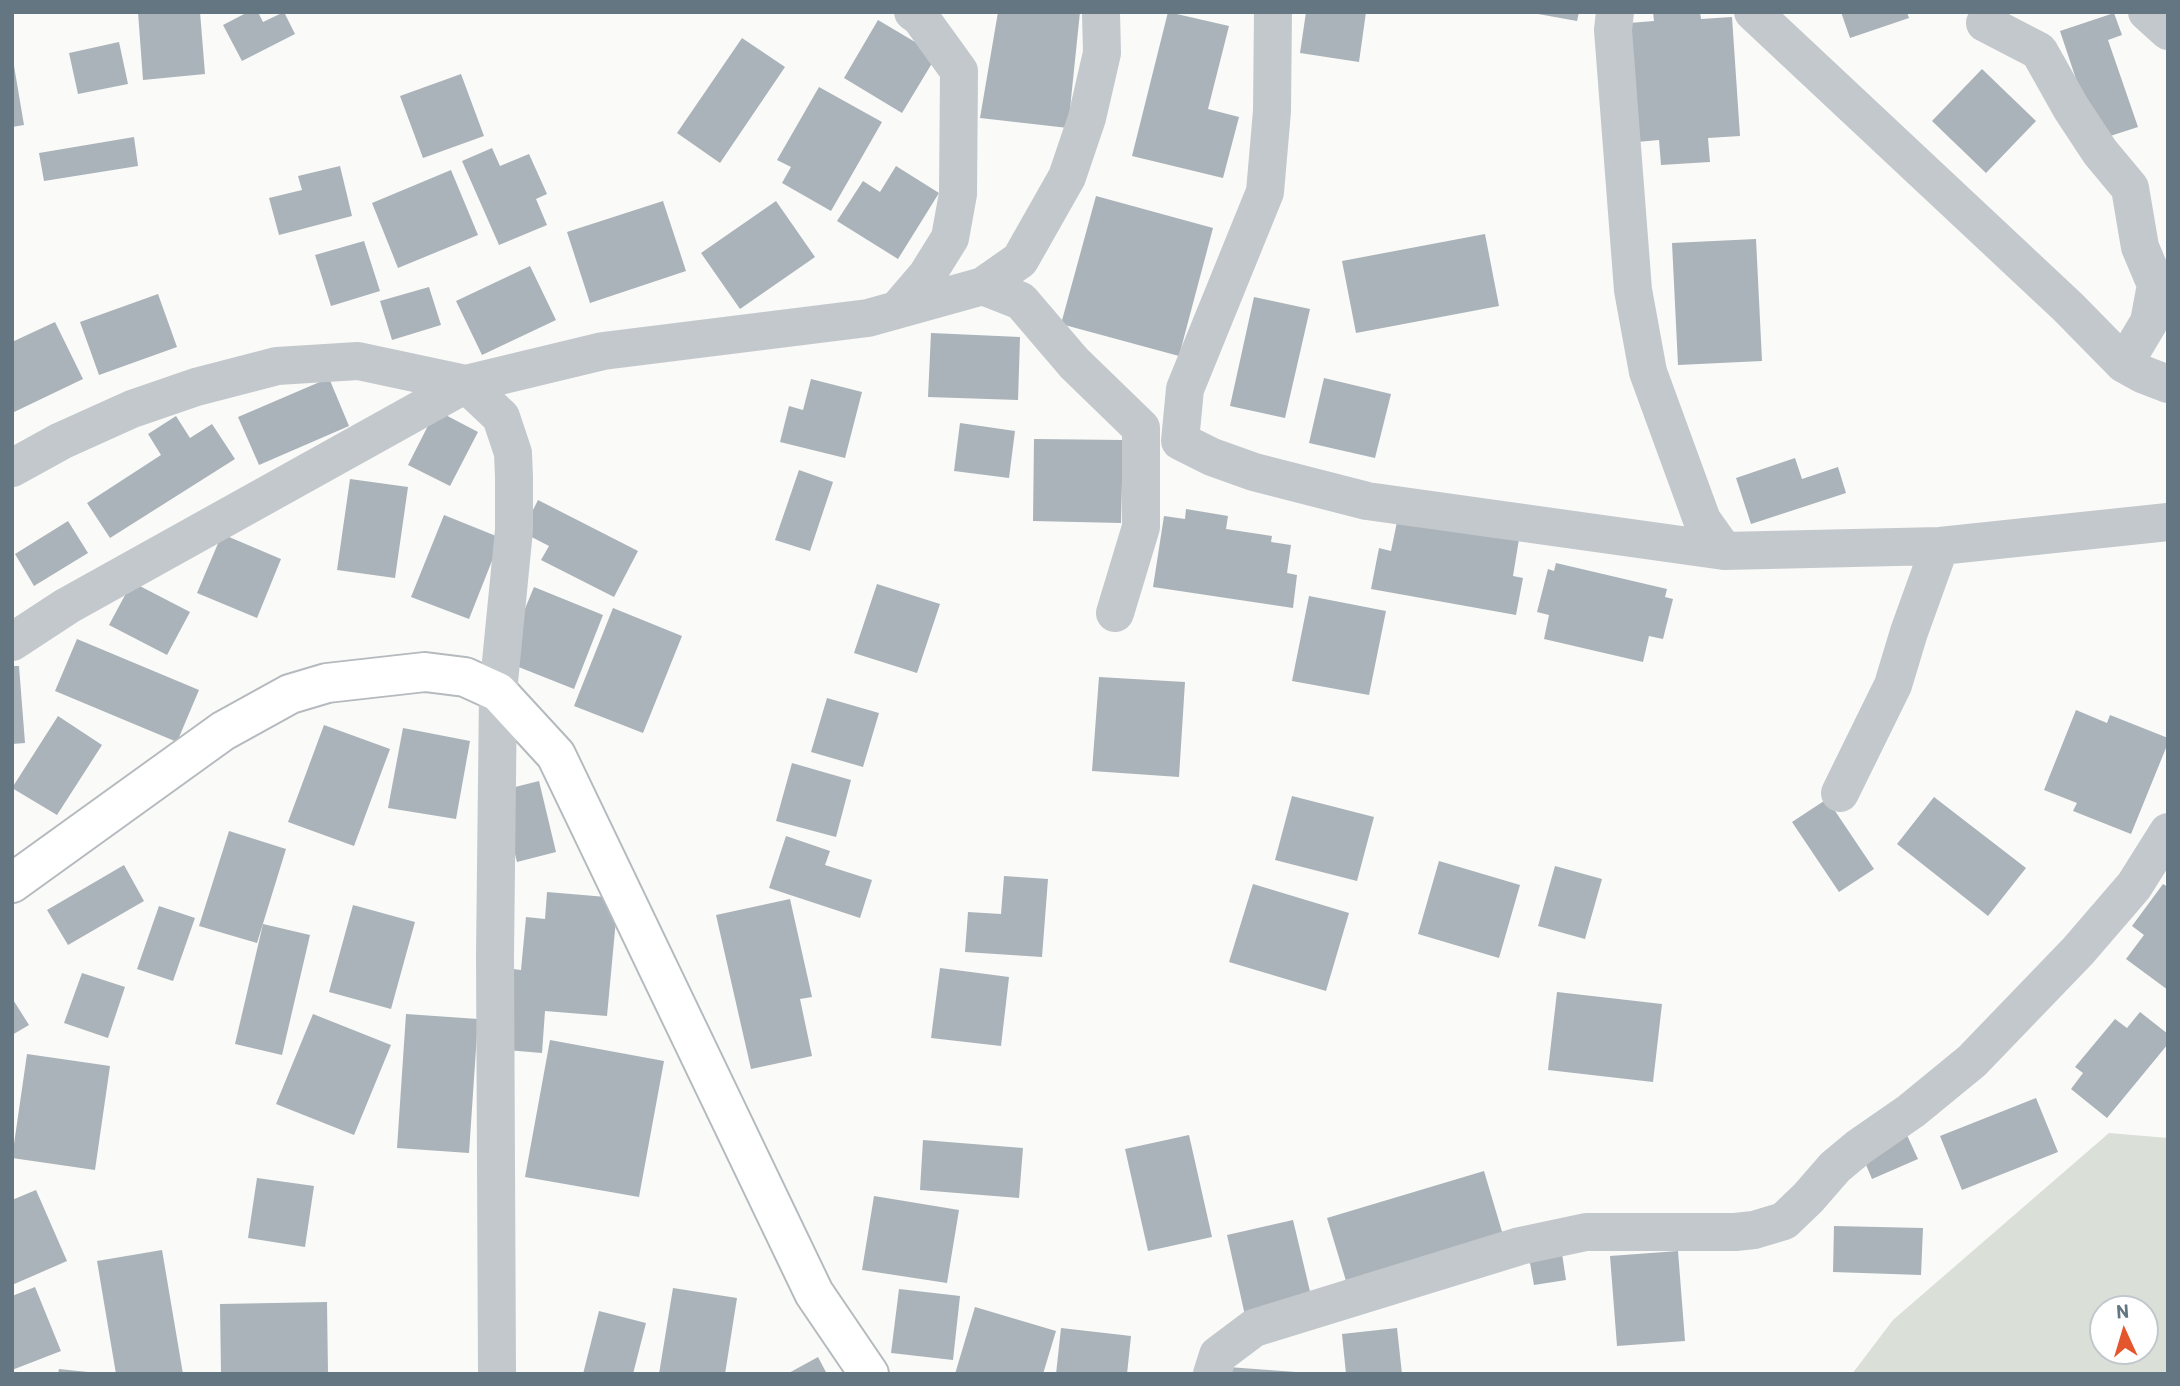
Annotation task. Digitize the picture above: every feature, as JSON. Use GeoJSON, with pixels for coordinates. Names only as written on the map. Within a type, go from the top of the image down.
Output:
{"type":"FeatureCollection","features":[{"type":"Feature","properties":{"kind":"main road"},"geometry":{"type":"LineString","coordinates":[[12,883],[223,731],[290,694],[327,683],[425,672],[466,677],[499,692],[556,755],[814,1293],[869,1374]]}},
{"type":"Feature","properties":{"kind":"street"},"geometry":{"type":"LineString","coordinates":[[897,310],[927,275],[950,238],[958,194],[959,71],[920,17],[913,12]]}},
{"type":"Feature","properties":{"kind":"street"},"geometry":{"type":"LineString","coordinates":[[12,642],[67,606],[466,384],[603,351],[868,318],[983,286],[1020,260],[1067,177],[1087,118],[1102,52],[1101,12]]}},
{"type":"Feature","properties":{"kind":"street"},"geometry":{"type":"LineString","coordinates":[[1273,12],[1272,111],[1265,192],[1185,389],[1180,441],[1212,457],[1254,471],[1367,501],[1724,551],[1940,546],[2168,523]]}},
{"type":"Feature","properties":{"kind":"street"},"geometry":{"type":"LineString","coordinates":[[1615,12],[1613,30],[1633,290],[1648,372],[1702,520],[1724,551]]}},
{"type":"Feature","properties":{"kind":"street"},"geometry":{"type":"LineString","coordinates":[[1753,12],[2067,307],[2124,364],[2168,384]]}},
{"type":"Feature","properties":{"kind":"street"},"geometry":{"type":"LineString","coordinates":[[2147,12],[2168,31]]}},
{"type":"Feature","properties":{"kind":"street"},"geometry":{"type":"LineString","coordinates":[[1985,23],[2039,51],[2100,152],[2130,188],[2140,247],[2156,285],[2149,322],[2124,364]]}},
{"type":"Feature","properties":{"kind":"street"},"geometry":{"type":"LineString","coordinates":[[983,286],[1021,301],[1074,363],[1141,428],[1141,527],[1115,613]]}},
{"type":"Feature","properties":{"kind":"street"},"geometry":{"type":"LineString","coordinates":[[12,468],[61,441],[132,409],[196,387],[277,366],[358,360],[466,384],[501,417],[513,453],[514,530],[499,692],[495,955],[497,1374]]}},
{"type":"Feature","properties":{"kind":"street"},"geometry":{"type":"LineString","coordinates":[[1840,793],[1893,685],[1940,546]]}},
{"type":"Feature","properties":{"kind":"street"},"geometry":{"type":"LineString","coordinates":[[1212,1374],[1218,1355],[1254,1328],[1520,1246],[1586,1232],[1735,1232],[1754,1230],[1784,1221],[1835,1167],[1912,1111],[1972,1060],[2078,951],[2134,886],[2168,832]]}},
{"type":"Feature","properties":{"kind":"shaded area"},"geometry":{"type":"Polygon","coordinates":[[[2109,1133],[2168,1138],[2168,1374],[1852,1374],[1893,1320],[2109,1133]]]}},
{"type":"Feature","properties":{"kind":"building"},"geometry":{"type":"Polygon","coordinates":[[[138,12],[200,12],[205,74],[143,80],[138,12]]]}},
{"type":"Feature","properties":{"kind":"building"},"geometry":{"type":"Polygon","coordinates":[[[248,12],[258,12],[263,22],[284,12],[295,34],[242,61],[223,25],[248,12]]]}},
{"type":"Feature","properties":{"kind":"building"},"geometry":{"type":"Polygon","coordinates":[[[998,12],[1080,12],[1068,128],[980,118],[998,12]]]}},
{"type":"Feature","properties":{"kind":"building"},"geometry":{"type":"Polygon","coordinates":[[[1168,12],[1229,26],[1208,109],[1239,117],[1223,178],[1132,156],[1168,12]]]}},
{"type":"Feature","properties":{"kind":"building"},"geometry":{"type":"Polygon","coordinates":[[[1306,12],[1366,12],[1359,62],[1300,53],[1306,12]]]}},
{"type":"Feature","properties":{"kind":"building"},"geometry":{"type":"Polygon","coordinates":[[[1527,12],[1579,12],[1577,21],[1527,12]]]}},
{"type":"Feature","properties":{"kind":"building"},"geometry":{"type":"Polygon","coordinates":[[[1653,12],[1700,12],[1701,19],[1732,17],[1740,136],[1708,138],[1710,162],[1661,165],[1659,140],[1637,142],[1629,23],[1654,21],[1653,12]]]}},
{"type":"Feature","properties":{"kind":"building"},"geometry":{"type":"Polygon","coordinates":[[[1841,12],[1907,12],[1909,18],[1850,38],[1841,12]]]}},
{"type":"Feature","properties":{"kind":"building"},"geometry":{"type":"Polygon","coordinates":[[[2114,13],[2122,35],[2108,40],[2138,127],[2104,138],[2087,112],[2060,31],[2114,13]]]}},
{"type":"Feature","properties":{"kind":"building"},"geometry":{"type":"Polygon","coordinates":[[[878,20],[937,55],[902,113],[844,78],[878,20]]]}},
{"type":"Feature","properties":{"kind":"building"},"geometry":{"type":"Polygon","coordinates":[[[742,38],[785,67],[720,163],[677,133],[742,38]]]}},
{"type":"Feature","properties":{"kind":"building"},"geometry":{"type":"Polygon","coordinates":[[[119,42],[128,84],[78,94],[69,53],[119,42]]]}},
{"type":"Feature","properties":{"kind":"building"},"geometry":{"type":"Polygon","coordinates":[[[12,54],[24,125],[12,127],[12,54]]]}},
{"type":"Feature","properties":{"kind":"building"},"geometry":{"type":"Polygon","coordinates":[[[1982,69],[2036,121],[1986,173],[1932,121],[1982,69]]]}},
{"type":"Feature","properties":{"kind":"building"},"geometry":{"type":"Polygon","coordinates":[[[461,74],[484,136],[423,158],[400,96],[461,74]]]}},
{"type":"Feature","properties":{"kind":"building"},"geometry":{"type":"Polygon","coordinates":[[[819,87],[882,122],[831,211],[782,183],[791,167],[777,160],[819,87]]]}},
{"type":"Feature","properties":{"kind":"building"},"geometry":{"type":"Polygon","coordinates":[[[134,137],[138,166],[44,181],[39,153],[134,137]]]}},
{"type":"Feature","properties":{"kind":"building"},"geometry":{"type":"Polygon","coordinates":[[[492,148],[500,166],[529,154],[547,194],[536,199],[547,225],[499,245],[462,161],[492,148]]]}},
{"type":"Feature","properties":{"kind":"building"},"geometry":{"type":"Polygon","coordinates":[[[340,166],[352,216],[279,235],[269,198],[302,190],[298,176],[340,166]]]}},
{"type":"Feature","properties":{"kind":"building"},"geometry":{"type":"Polygon","coordinates":[[[896,166],[939,193],[898,259],[837,221],[863,181],[880,192],[896,166]]]}},
{"type":"Feature","properties":{"kind":"building"},"geometry":{"type":"Polygon","coordinates":[[[451,170],[478,235],[398,268],[372,203],[451,170]]]}},
{"type":"Feature","properties":{"kind":"building"},"geometry":{"type":"Polygon","coordinates":[[[1096,196],[1213,228],[1179,356],[1061,324],[1096,196]]]}},
{"type":"Feature","properties":{"kind":"building"},"geometry":{"type":"Polygon","coordinates":[[[663,201],[686,271],[590,303],[567,232],[663,201]]]}},
{"type":"Feature","properties":{"kind":"building"},"geometry":{"type":"Polygon","coordinates":[[[776,201],[815,257],[740,309],[701,253],[776,201]]]}},
{"type":"Feature","properties":{"kind":"building"},"geometry":{"type":"Polygon","coordinates":[[[1485,234],[1499,306],[1356,333],[1342,261],[1485,234]]]}},
{"type":"Feature","properties":{"kind":"building"},"geometry":{"type":"Polygon","coordinates":[[[1756,239],[1762,361],[1678,365],[1672,243],[1756,239]]]}},
{"type":"Feature","properties":{"kind":"building"},"geometry":{"type":"Polygon","coordinates":[[[364,241],[380,291],[331,306],[315,255],[364,241]]]}},
{"type":"Feature","properties":{"kind":"building"},"geometry":{"type":"Polygon","coordinates":[[[530,266],[556,320],[482,355],[456,301],[530,266]]]}},
{"type":"Feature","properties":{"kind":"building"},"geometry":{"type":"Polygon","coordinates":[[[429,287],[441,325],[392,340],[380,301],[429,287]]]}},
{"type":"Feature","properties":{"kind":"building"},"geometry":{"type":"Polygon","coordinates":[[[158,294],[177,347],[99,375],[80,322],[158,294]]]}},
{"type":"Feature","properties":{"kind":"building"},"geometry":{"type":"Polygon","coordinates":[[[1254,297],[1310,309],[1285,418],[1230,406],[1254,297]]]}},
{"type":"Feature","properties":{"kind":"building"},"geometry":{"type":"Polygon","coordinates":[[[55,322],[83,379],[12,413],[12,342],[55,322]]]}},
{"type":"Feature","properties":{"kind":"building"},"geometry":{"type":"Polygon","coordinates":[[[931,333],[1020,337],[1018,400],[928,397],[931,333]]]}},
{"type":"Feature","properties":{"kind":"building"},"geometry":{"type":"Polygon","coordinates":[[[329,378],[349,426],[259,465],[238,417],[329,378]]]}},
{"type":"Feature","properties":{"kind":"building"},"geometry":{"type":"Polygon","coordinates":[[[1324,378],[1391,394],[1375,458],[1309,443],[1324,378]]]}},
{"type":"Feature","properties":{"kind":"building"},"geometry":{"type":"Polygon","coordinates":[[[811,379],[862,392],[845,458],[780,442],[789,406],[803,410],[811,379]]]}},
{"type":"Feature","properties":{"kind":"building"},"geometry":{"type":"Polygon","coordinates":[[[436,410],[478,432],[450,486],[408,465],[436,410]]]}},
{"type":"Feature","properties":{"kind":"building"},"geometry":{"type":"Polygon","coordinates":[[[176,416],[190,438],[212,424],[235,459],[110,538],[87,503],[161,455],[148,434],[176,416]]]}},
{"type":"Feature","properties":{"kind":"building"},"geometry":{"type":"Polygon","coordinates":[[[960,423],[1015,431],[1009,478],[954,471],[960,423]]]}},
{"type":"Feature","properties":{"kind":"building"},"geometry":{"type":"Polygon","coordinates":[[[1034,439],[1123,440],[1121,523],[1033,521],[1034,439]]]}},
{"type":"Feature","properties":{"kind":"building"},"geometry":{"type":"Polygon","coordinates":[[[1795,458],[1802,479],[1838,467],[1846,493],[1751,524],[1736,478],[1795,458]]]}},
{"type":"Feature","properties":{"kind":"building"},"geometry":{"type":"Polygon","coordinates":[[[799,470],[833,482],[810,551],[775,540],[799,470]]]}},
{"type":"Feature","properties":{"kind":"building"},"geometry":{"type":"Polygon","coordinates":[[[350,479],[408,487],[395,578],[337,570],[350,479]]]}},
{"type":"Feature","properties":{"kind":"building"},"geometry":{"type":"Polygon","coordinates":[[[538,500],[638,551],[614,597],[541,560],[549,546],[522,532],[538,500]]]}},
{"type":"Feature","properties":{"kind":"building"},"geometry":{"type":"Polygon","coordinates":[[[1186,509],[1228,516],[1226,529],[1272,536],[1271,542],[1291,545],[1287,573],[1297,575],[1293,608],[1153,587],[1164,516],[1185,519],[1186,509]]]}},
{"type":"Feature","properties":{"kind":"building"},"geometry":{"type":"Polygon","coordinates":[[[444,515],[501,538],[469,619],[411,597],[444,515]]]}},
{"type":"Feature","properties":{"kind":"building"},"geometry":{"type":"Polygon","coordinates":[[[1398,517],[1519,539],[1513,576],[1523,578],[1516,615],[1371,589],[1379,548],[1391,551],[1398,517]]]}},
{"type":"Feature","properties":{"kind":"building"},"geometry":{"type":"Polygon","coordinates":[[[68,521],[88,553],[34,586],[15,554],[68,521]]]}},
{"type":"Feature","properties":{"kind":"building"},"geometry":{"type":"Polygon","coordinates":[[[222,534],[281,559],[257,618],[197,593],[222,534]]]}},
{"type":"Feature","properties":{"kind":"building"},"geometry":{"type":"Polygon","coordinates":[[[1556,563],[1667,589],[1665,597],[1673,599],[1663,639],[1649,636],[1643,662],[1544,639],[1549,615],[1537,612],[1548,569],[1554,571],[1556,563]]]}},
{"type":"Feature","properties":{"kind":"building"},"geometry":{"type":"Polygon","coordinates":[[[132,582],[190,612],[167,655],[109,625],[132,582]]]}},
{"type":"Feature","properties":{"kind":"building"},"geometry":{"type":"Polygon","coordinates":[[[877,584],[940,604],[917,673],[854,653],[877,584]]]}},
{"type":"Feature","properties":{"kind":"building"},"geometry":{"type":"Polygon","coordinates":[[[534,587],[603,615],[574,689],[511,664],[514,635],[534,587]]]}},
{"type":"Feature","properties":{"kind":"building"},"geometry":{"type":"Polygon","coordinates":[[[1309,596],[1386,611],[1369,695],[1292,681],[1309,596]]]}},
{"type":"Feature","properties":{"kind":"building"},"geometry":{"type":"Polygon","coordinates":[[[613,608],[682,636],[643,733],[574,706],[613,608]]]}},
{"type":"Feature","properties":{"kind":"building"},"geometry":{"type":"Polygon","coordinates":[[[77,639],[199,690],[177,742],[55,691],[77,639]]]}},
{"type":"Feature","properties":{"kind":"building"},"geometry":{"type":"Polygon","coordinates":[[[12,666],[19,666],[25,743],[12,744],[12,666]]]}},
{"type":"Feature","properties":{"kind":"building"},"geometry":{"type":"Polygon","coordinates":[[[1099,677],[1185,682],[1179,777],[1092,771],[1099,677]]]}},
{"type":"Feature","properties":{"kind":"building"},"geometry":{"type":"Polygon","coordinates":[[[827,698],[879,713],[863,767],[811,752],[827,698]]]}},
{"type":"Feature","properties":{"kind":"building"},"geometry":{"type":"Polygon","coordinates":[[[2076,710],[2107,723],[2110,715],[2168,738],[2131,834],[2073,811],[2077,803],[2044,790],[2076,710]]]}},
{"type":"Feature","properties":{"kind":"building"},"geometry":{"type":"Polygon","coordinates":[[[58,716],[102,745],[57,815],[12,788],[58,716]]]}},
{"type":"Feature","properties":{"kind":"building"},"geometry":{"type":"Polygon","coordinates":[[[324,725],[390,749],[354,846],[288,822],[324,725]]]}},
{"type":"Feature","properties":{"kind":"building"},"geometry":{"type":"Polygon","coordinates":[[[403,728],[470,741],[456,819],[388,808],[403,728]]]}},
{"type":"Feature","properties":{"kind":"building"},"geometry":{"type":"Polygon","coordinates":[[[792,763],[851,780],[836,837],[776,821],[792,763]]]}},
{"type":"Feature","properties":{"kind":"building"},"geometry":{"type":"Polygon","coordinates":[[[539,781],[556,852],[517,862],[499,791],[539,781]]]}},
{"type":"Feature","properties":{"kind":"building"},"geometry":{"type":"Polygon","coordinates":[[[1292,796],[1374,817],[1357,881],[1275,860],[1292,796]]]}},
{"type":"Feature","properties":{"kind":"building"},"geometry":{"type":"Polygon","coordinates":[[[1934,797],[2026,868],[1988,916],[1897,844],[1934,797]]]}},
{"type":"Feature","properties":{"kind":"building"},"geometry":{"type":"Polygon","coordinates":[[[1827,799],[1874,869],[1839,892],[1792,822],[1827,799]]]}},
{"type":"Feature","properties":{"kind":"building"},"geometry":{"type":"Polygon","coordinates":[[[229,831],[286,849],[257,943],[199,926],[229,831]]]}},
{"type":"Feature","properties":{"kind":"building"},"geometry":{"type":"Polygon","coordinates":[[[786,836],[830,851],[825,865],[872,880],[860,918],[769,888],[786,836]]]}},
{"type":"Feature","properties":{"kind":"building"},"geometry":{"type":"Polygon","coordinates":[[[1439,861],[1520,885],[1499,958],[1418,934],[1439,861]]]}},
{"type":"Feature","properties":{"kind":"building"},"geometry":{"type":"Polygon","coordinates":[[[124,865],[144,901],[68,945],[47,910],[124,865]]]}},
{"type":"Feature","properties":{"kind":"building"},"geometry":{"type":"Polygon","coordinates":[[[1555,866],[1602,879],[1585,939],[1538,926],[1555,866]]]}},
{"type":"Feature","properties":{"kind":"building"},"geometry":{"type":"Polygon","coordinates":[[[1004,876],[1048,879],[1042,957],[965,952],[968,912],[1001,914],[1004,876]]]}},
{"type":"Feature","properties":{"kind":"building"},"geometry":{"type":"Polygon","coordinates":[[[1253,884],[1349,913],[1326,991],[1229,962],[1253,884]]]}},
{"type":"Feature","properties":{"kind":"building"},"geometry":{"type":"Polygon","coordinates":[[[2163,884],[2168,887],[2168,990],[2126,959],[2144,935],[2132,926],[2163,884]]]}},
{"type":"Feature","properties":{"kind":"building"},"geometry":{"type":"Polygon","coordinates":[[[547,892],[618,898],[607,1016],[545,1011],[542,1053],[506,1050],[513,969],[521,970],[526,917],[545,919],[547,892]]]}},
{"type":"Feature","properties":{"kind":"building"},"geometry":{"type":"Polygon","coordinates":[[[790,899],[812,997],[800,999],[812,1056],[751,1069],[716,915],[790,899]]]}},
{"type":"Feature","properties":{"kind":"building"},"geometry":{"type":"Polygon","coordinates":[[[353,905],[415,922],[391,1009],[329,992],[353,905]]]}},
{"type":"Feature","properties":{"kind":"building"},"geometry":{"type":"Polygon","coordinates":[[[159,906],[195,918],[173,981],[137,969],[159,906]]]}},
{"type":"Feature","properties":{"kind":"building"},"geometry":{"type":"Polygon","coordinates":[[[263,924],[310,935],[282,1055],[235,1044],[263,924]]]}},
{"type":"Feature","properties":{"kind":"building"},"geometry":{"type":"Polygon","coordinates":[[[940,968],[1009,977],[1001,1046],[931,1038],[940,968]]]}},
{"type":"Feature","properties":{"kind":"building"},"geometry":{"type":"Polygon","coordinates":[[[82,973],[125,987],[108,1038],[64,1023],[82,973]]]}},
{"type":"Feature","properties":{"kind":"building"},"geometry":{"type":"Polygon","coordinates":[[[1557,992],[1662,1004],[1653,1082],[1548,1070],[1557,992]]]}},
{"type":"Feature","properties":{"kind":"building"},"geometry":{"type":"Polygon","coordinates":[[[12,998],[29,1025],[12,1035],[12,998]]]}},
{"type":"Feature","properties":{"kind":"building"},"geometry":{"type":"Polygon","coordinates":[[[2140,1012],[2168,1034],[2168,1044],[2107,1118],[2071,1089],[2083,1073],[2075,1067],[2115,1019],[2127,1028],[2140,1012]]]}},
{"type":"Feature","properties":{"kind":"building"},"geometry":{"type":"Polygon","coordinates":[[[313,1014],[391,1045],[354,1135],[276,1104],[313,1014]]]}},
{"type":"Feature","properties":{"kind":"building"},"geometry":{"type":"Polygon","coordinates":[[[406,1014],[478,1019],[469,1153],[397,1148],[406,1014]]]}},
{"type":"Feature","properties":{"kind":"building"},"geometry":{"type":"Polygon","coordinates":[[[550,1040],[664,1061],[639,1197],[525,1177],[550,1040]]]}},
{"type":"Feature","properties":{"kind":"building"},"geometry":{"type":"Polygon","coordinates":[[[27,1054],[110,1066],[95,1170],[12,1158],[27,1054]]]}},
{"type":"Feature","properties":{"kind":"building"},"geometry":{"type":"Polygon","coordinates":[[[2036,1098],[2058,1152],[1962,1190],[1940,1136],[2036,1098]]]}},
{"type":"Feature","properties":{"kind":"building"},"geometry":{"type":"Polygon","coordinates":[[[1906,1133],[1918,1159],[1872,1179],[1861,1153],[1906,1133]]]}},
{"type":"Feature","properties":{"kind":"building"},"geometry":{"type":"Polygon","coordinates":[[[1189,1135],[1212,1237],[1148,1251],[1125,1149],[1189,1135]]]}},
{"type":"Feature","properties":{"kind":"building"},"geometry":{"type":"Polygon","coordinates":[[[923,1140],[1023,1148],[1019,1198],[920,1190],[923,1140]]]}},
{"type":"Feature","properties":{"kind":"building"},"geometry":{"type":"Polygon","coordinates":[[[1484,1171],[1503,1235],[1346,1281],[1327,1218],[1484,1171]]]}},
{"type":"Feature","properties":{"kind":"building"},"geometry":{"type":"Polygon","coordinates":[[[257,1178],[314,1186],[305,1247],[248,1238],[257,1178]]]}},
{"type":"Feature","properties":{"kind":"building"},"geometry":{"type":"Polygon","coordinates":[[[36,1190],[67,1261],[12,1285],[12,1200],[36,1190]]]}},
{"type":"Feature","properties":{"kind":"building"},"geometry":{"type":"Polygon","coordinates":[[[874,1196],[959,1210],[947,1283],[862,1270],[874,1196]]]}},
{"type":"Feature","properties":{"kind":"building"},"geometry":{"type":"Polygon","coordinates":[[[1293,1220],[1313,1304],[1246,1320],[1227,1235],[1293,1220]]]}},
{"type":"Feature","properties":{"kind":"building"},"geometry":{"type":"Polygon","coordinates":[[[1834,1226],[1923,1228],[1921,1275],[1833,1272],[1834,1226]]]}},
{"type":"Feature","properties":{"kind":"building"},"geometry":{"type":"Polygon","coordinates":[[[1561,1247],[1566,1280],[1534,1285],[1528,1252],[1561,1247]]]}},
{"type":"Feature","properties":{"kind":"building"},"geometry":{"type":"Polygon","coordinates":[[[162,1250],[183,1374],[116,1374],[97,1261],[162,1250]]]}},
{"type":"Feature","properties":{"kind":"building"},"geometry":{"type":"Polygon","coordinates":[[[1678,1251],[1685,1341],[1617,1346],[1610,1256],[1678,1251]]]}},
{"type":"Feature","properties":{"kind":"building"},"geometry":{"type":"Polygon","coordinates":[[[35,1287],[61,1351],[12,1370],[12,1296],[35,1287]]]}},
{"type":"Feature","properties":{"kind":"building"},"geometry":{"type":"Polygon","coordinates":[[[673,1288],[737,1298],[725,1374],[659,1374],[673,1288]]]}},
{"type":"Feature","properties":{"kind":"building"},"geometry":{"type":"Polygon","coordinates":[[[899,1289],[960,1296],[953,1360],[891,1353],[899,1289]]]}},
{"type":"Feature","properties":{"kind":"building"},"geometry":{"type":"Polygon","coordinates":[[[327,1302],[328,1374],[221,1374],[220,1304],[327,1302]]]}},
{"type":"Feature","properties":{"kind":"building"},"geometry":{"type":"Polygon","coordinates":[[[975,1307],[1056,1331],[1043,1374],[955,1374],[975,1307]]]}},
{"type":"Feature","properties":{"kind":"building"},"geometry":{"type":"Polygon","coordinates":[[[599,1311],[646,1323],[633,1374],[583,1374],[599,1311]]]}},
{"type":"Feature","properties":{"kind":"building"},"geometry":{"type":"Polygon","coordinates":[[[1061,1328],[1131,1336],[1127,1374],[1056,1374],[1061,1328]]]}},
{"type":"Feature","properties":{"kind":"building"},"geometry":{"type":"Polygon","coordinates":[[[1397,1328],[1402,1374],[1346,1374],[1342,1334],[1397,1328]]]}},
{"type":"Feature","properties":{"kind":"building"},"geometry":{"type":"Polygon","coordinates":[[[818,1357],[827,1374],[787,1374],[818,1357]]]}},
{"type":"Feature","properties":{"kind":"building"},"geometry":{"type":"Polygon","coordinates":[[[1228,1367],[1296,1372],[1296,1374],[1227,1374],[1228,1367]]]}},
{"type":"Feature","properties":{"kind":"building"},"geometry":{"type":"Polygon","coordinates":[[[59,1369],[88,1372],[88,1374],[58,1374],[59,1369]]]}}]}
